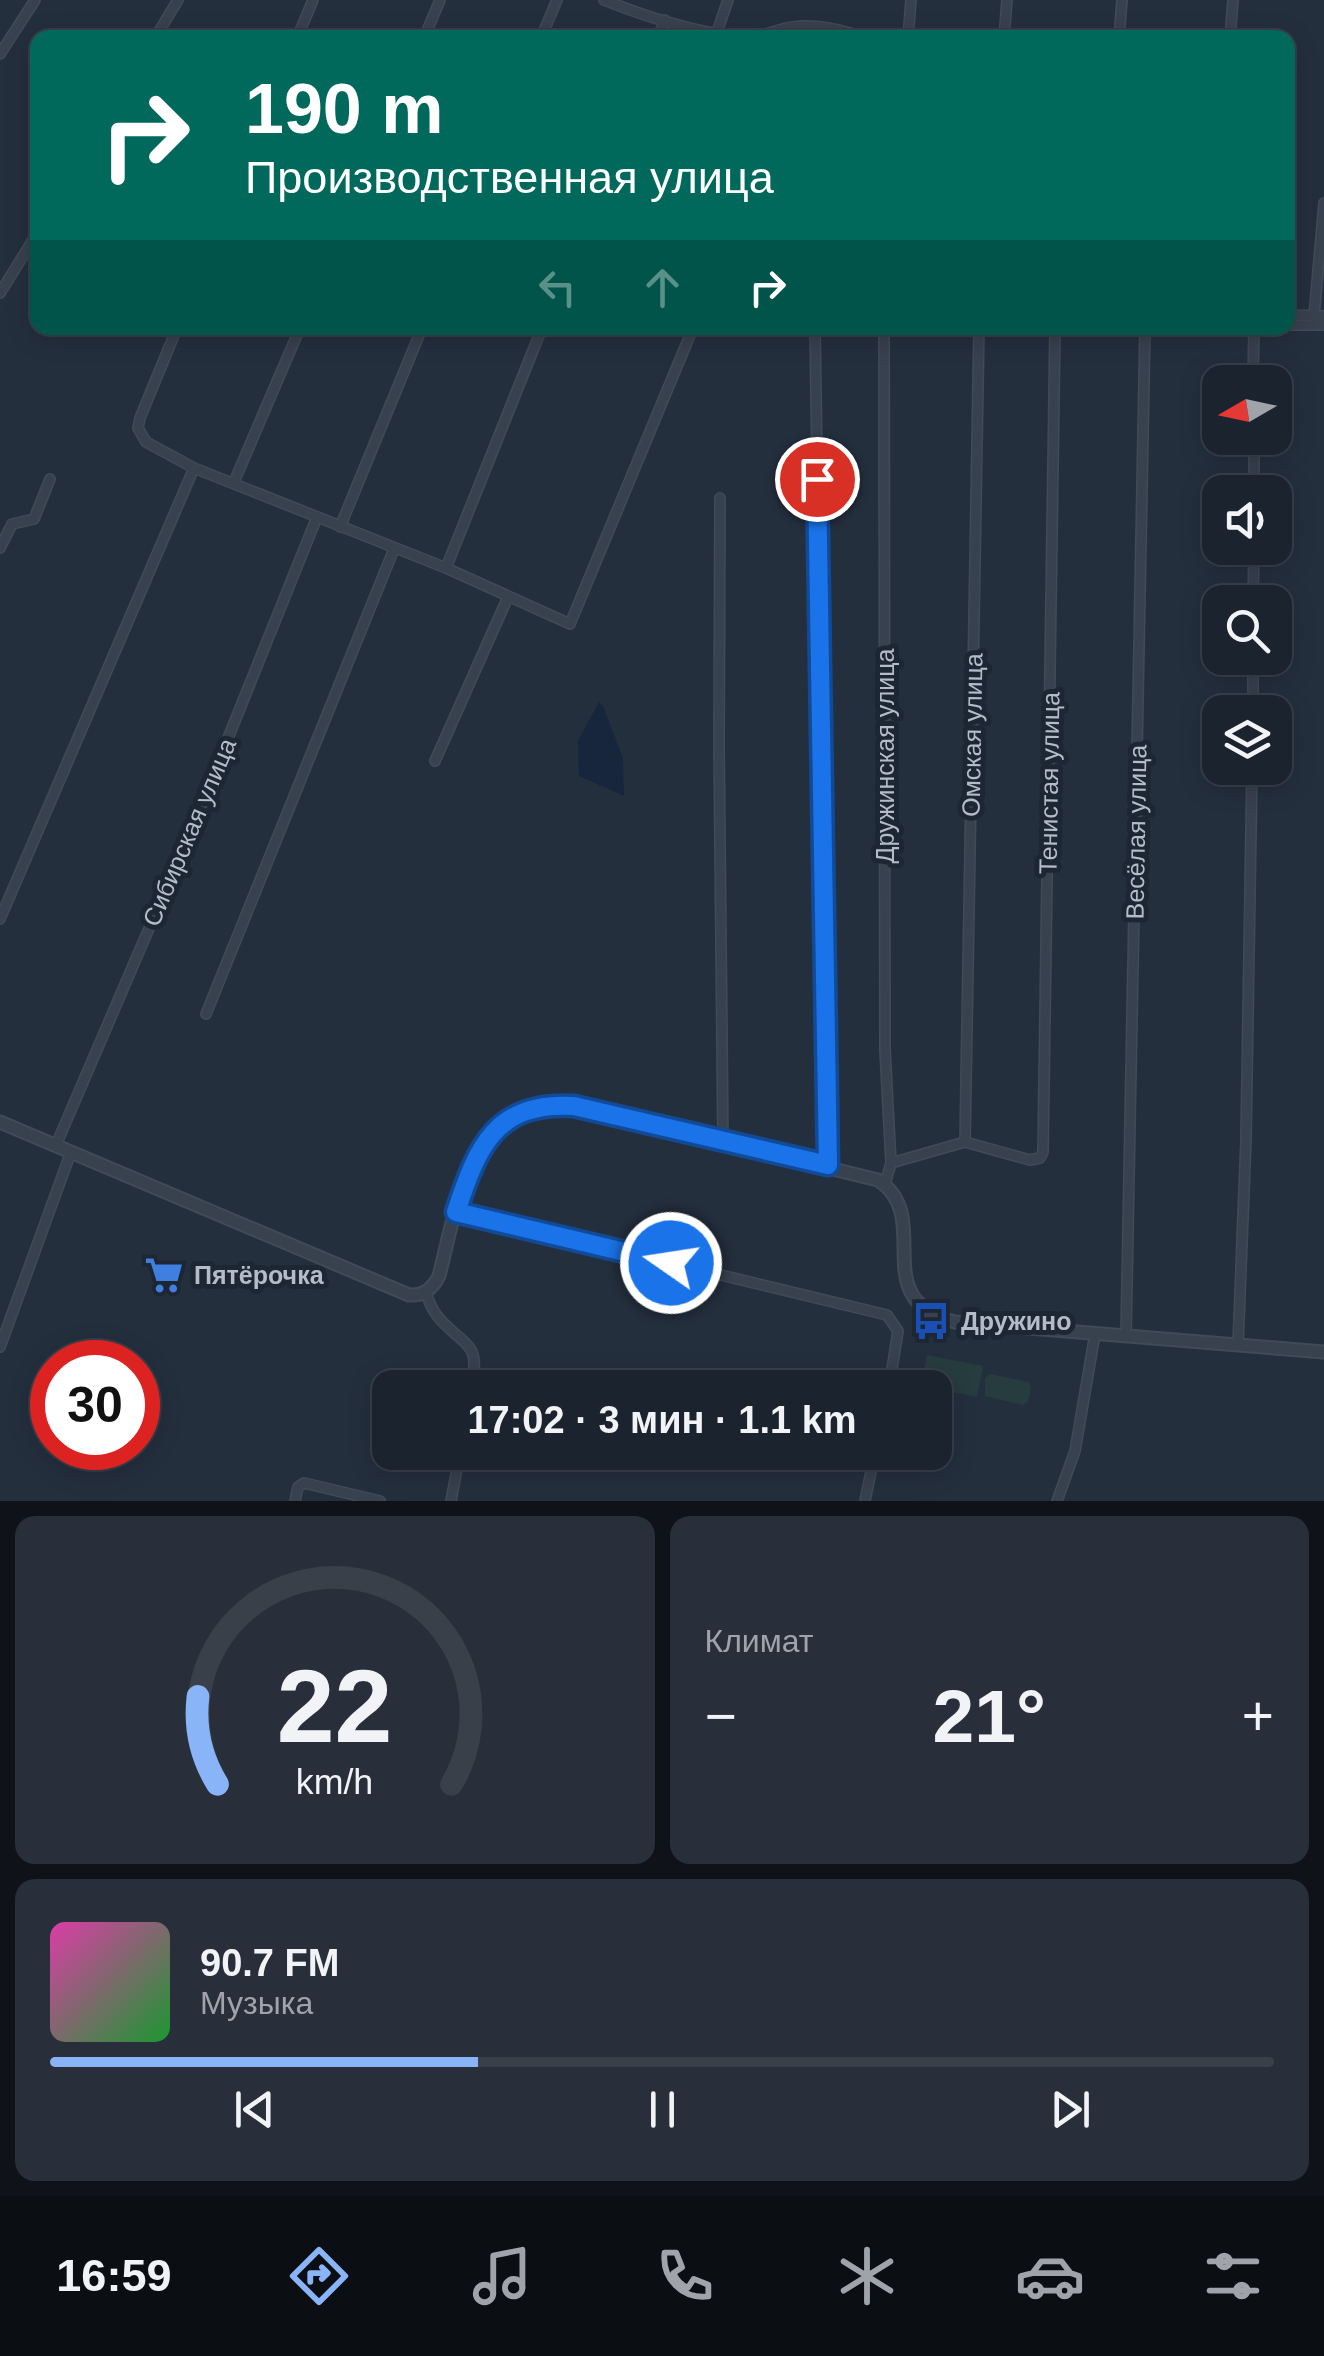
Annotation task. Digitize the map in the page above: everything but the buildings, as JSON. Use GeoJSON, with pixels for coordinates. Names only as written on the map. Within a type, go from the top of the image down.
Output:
{"type":"FeatureCollection","features":[{"type":"Feature","properties":{"kind":"street"},"geometry":{"type":"LineString","coordinates":[[0,54],[35,0]]}},
{"type":"Feature","properties":{"kind":"street"},"geometry":{"type":"LineString","coordinates":[[160,30],[178,0]]}},
{"type":"Feature","properties":{"kind":"street"},"geometry":{"type":"LineString","coordinates":[[300,30],[312,0]]}},
{"type":"Feature","properties":{"kind":"street"},"geometry":{"type":"LineString","coordinates":[[427,30],[440,0]]}},
{"type":"Feature","properties":{"kind":"street"},"geometry":{"type":"LineString","coordinates":[[544,30],[557,0]]}},
{"type":"Feature","properties":{"kind":"street"},"geometry":{"type":"LineString","coordinates":[[718,30],[728,0]]}},
{"type":"Feature","properties":{"kind":"street"},"geometry":{"type":"LineString","coordinates":[[909,30],[912,0]]}},
{"type":"Feature","properties":{"kind":"street"},"geometry":{"type":"LineString","coordinates":[[1005,30],[1007,0]]}},
{"type":"Feature","properties":{"kind":"street"},"geometry":{"type":"LineString","coordinates":[[1119,30],[1122,0]]}},
{"type":"Feature","properties":{"kind":"street"},"geometry":{"type":"LineString","coordinates":[[1231,30],[1233,0]]}},
{"type":"Feature","properties":{"kind":"street"},"geometry":{"type":"LineString","coordinates":[[608,1],[708,30]]}},
{"type":"Feature","properties":{"kind":"street"},"geometry":{"type":"LineString","coordinates":[[661,30],[664,20]]}},
{"type":"Feature","properties":{"kind":"street"},"geometry":{"type":"LineString","coordinates":[[816,30],[818,25]]}},
{"type":"Feature","properties":{"kind":"street"},"geometry":{"type":"LineString","coordinates":[[778,30],[818,25],[838,30]]}},
{"type":"Feature","properties":{"kind":"street"},"geometry":{"type":"LineString","coordinates":[[1319,316],[1324,203]]}},
{"type":"Feature","properties":{"kind":"street"},"geometry":{"type":"LineString","coordinates":[[0,292],[30,245]]}},
{"type":"Feature","properties":{"kind":"street"},"geometry":{"type":"LineString","coordinates":[[1295,325],[1324,325]]}},
{"type":"Feature","properties":{"kind":"street"},"geometry":{"type":"LineString","coordinates":[[175,335],[140,418],[140,434],[146,442],[194,468],[446,568],[570,624],[691,335]]}},
{"type":"Feature","properties":{"kind":"street"},"geometry":{"type":"LineString","coordinates":[[234,482],[297,335]]}},
{"type":"Feature","properties":{"kind":"street"},"geometry":{"type":"LineString","coordinates":[[340,527],[419,335]]}},
{"type":"Feature","properties":{"kind":"street"},"geometry":{"type":"LineString","coordinates":[[446,568],[539,335]]}},
{"type":"Feature","properties":{"kind":"street"},"geometry":{"type":"LineString","coordinates":[[815,335],[828,1165]]}},
{"type":"Feature","properties":{"kind":"street","name":"Дружинская улица"},"geometry":{"type":"LineString","coordinates":[[884,335],[885,1050],[890,1163],[885,1184]]}},
{"type":"Feature","properties":{"kind":"street","name":"Омская улица"},"geometry":{"type":"LineString","coordinates":[[964,1142],[979,335]]}},
{"type":"Feature","properties":{"kind":"street","name":"Тенистая улица"},"geometry":{"type":"LineString","coordinates":[[964,1142],[1030,1160],[1040,1158],[1043,1152],[1056,335]]}},
{"type":"Feature","properties":{"kind":"street","name":"Весёлая улица"},"geometry":{"type":"LineString","coordinates":[[1126,1336],[1145,335]]}},
{"type":"Feature","properties":{"kind":"street"},"geometry":{"type":"LineString","coordinates":[[1254,335],[1254,365]]}},
{"type":"Feature","properties":{"kind":"street"},"geometry":{"type":"LineString","coordinates":[[0,919],[194,468]]}},
{"type":"Feature","properties":{"kind":"street"},"geometry":{"type":"LineString","coordinates":[[0,548],[12,524],[34,519],[50,478]]}},
{"type":"Feature","properties":{"kind":"street"},"geometry":{"type":"LineString","coordinates":[[720,498],[723,1141]]}},
{"type":"Feature","properties":{"kind":"street","name":"Сибирская улица"},"geometry":{"type":"LineString","coordinates":[[56,1145],[317,517]]}},
{"type":"Feature","properties":{"kind":"street"},"geometry":{"type":"LineString","coordinates":[[206,1014],[394,548]]}},
{"type":"Feature","properties":{"kind":"street"},"geometry":{"type":"LineString","coordinates":[[435,761],[508,597]]}},
{"type":"Feature","properties":{"kind":"street"},"geometry":{"type":"LineString","coordinates":[[1238,1346],[1252,785]]}},
{"type":"Feature","properties":{"kind":"street"},"geometry":{"type":"LineString","coordinates":[[0,1122],[409,1295],[426,1292],[439,1276],[471,1165],[489,1135],[529,1109],[550,1104],[574,1106],[865,1174],[885,1184],[897,1199],[902,1215],[907,1284],[912,1298],[935,1317],[955,1322],[1324,1352]]}},
{"type":"Feature","properties":{"kind":"street"},"geometry":{"type":"LineString","coordinates":[[890,1163],[964,1142]]}},
{"type":"Feature","properties":{"kind":"street"},"geometry":{"type":"LineString","coordinates":[[0,1347],[72,1152]]}},
{"type":"Feature","properties":{"kind":"street"},"geometry":{"type":"LineString","coordinates":[[456,1212],[890,1318],[898,1331],[893,1370]]}},
{"type":"Feature","properties":{"kind":"street"},"geometry":{"type":"LineString","coordinates":[[426,1292],[436,1318],[470,1348],[472,1370]]}},
{"type":"Feature","properties":{"kind":"street"},"geometry":{"type":"LineString","coordinates":[[1058,1501],[1075,1451],[1094,1334]]}},
{"type":"Feature","properties":{"kind":"street"},"geometry":{"type":"LineString","coordinates":[[452,1501],[457,1470]]}},
{"type":"Feature","properties":{"kind":"street"},"geometry":{"type":"LineString","coordinates":[[864,1501],[871,1470]]}},
{"type":"Feature","properties":{"kind":"street"},"geometry":{"type":"LineString","coordinates":[[295,1501],[304,1482],[380,1501]]}},
{"type":"Feature","properties":{"kind":"green space"},"geometry":{"type":"Polygon","coordinates":[[[927,1355],[983,1366],[977,1397],[952,1392],[952,1370],[924,1370],[927,1355]]]}},
{"type":"Feature","properties":{"kind":"green space"},"geometry":{"type":"Polygon","coordinates":[[[990,1374],[1029,1382],[1028,1402],[1022,1405],[985,1396],[985,1378],[990,1374]]]}},
{"type":"Feature","properties":{"kind":"water"},"geometry":{"type":"Polygon","coordinates":[[[599,702],[623,758],[624,796],[579,776],[578,741],[599,702]]]}},
{"type":"Feature","properties":{"kind":"place","name":"Пятёрочка"},"geometry":{"type":"Point","coordinates":[164,1275]}},
{"type":"Feature","properties":{"kind":"place","name":"Дружино"},"geometry":{"type":"Point","coordinates":[931,1321]}},
{"type":"Feature","properties":{"kind":"route"},"geometry":{"type":"LineString","coordinates":[[671,1263],[456,1212],[471,1165],[489,1135],[529,1109],[550,1104],[574,1106],[828,1165],[817,479]]}}]}
